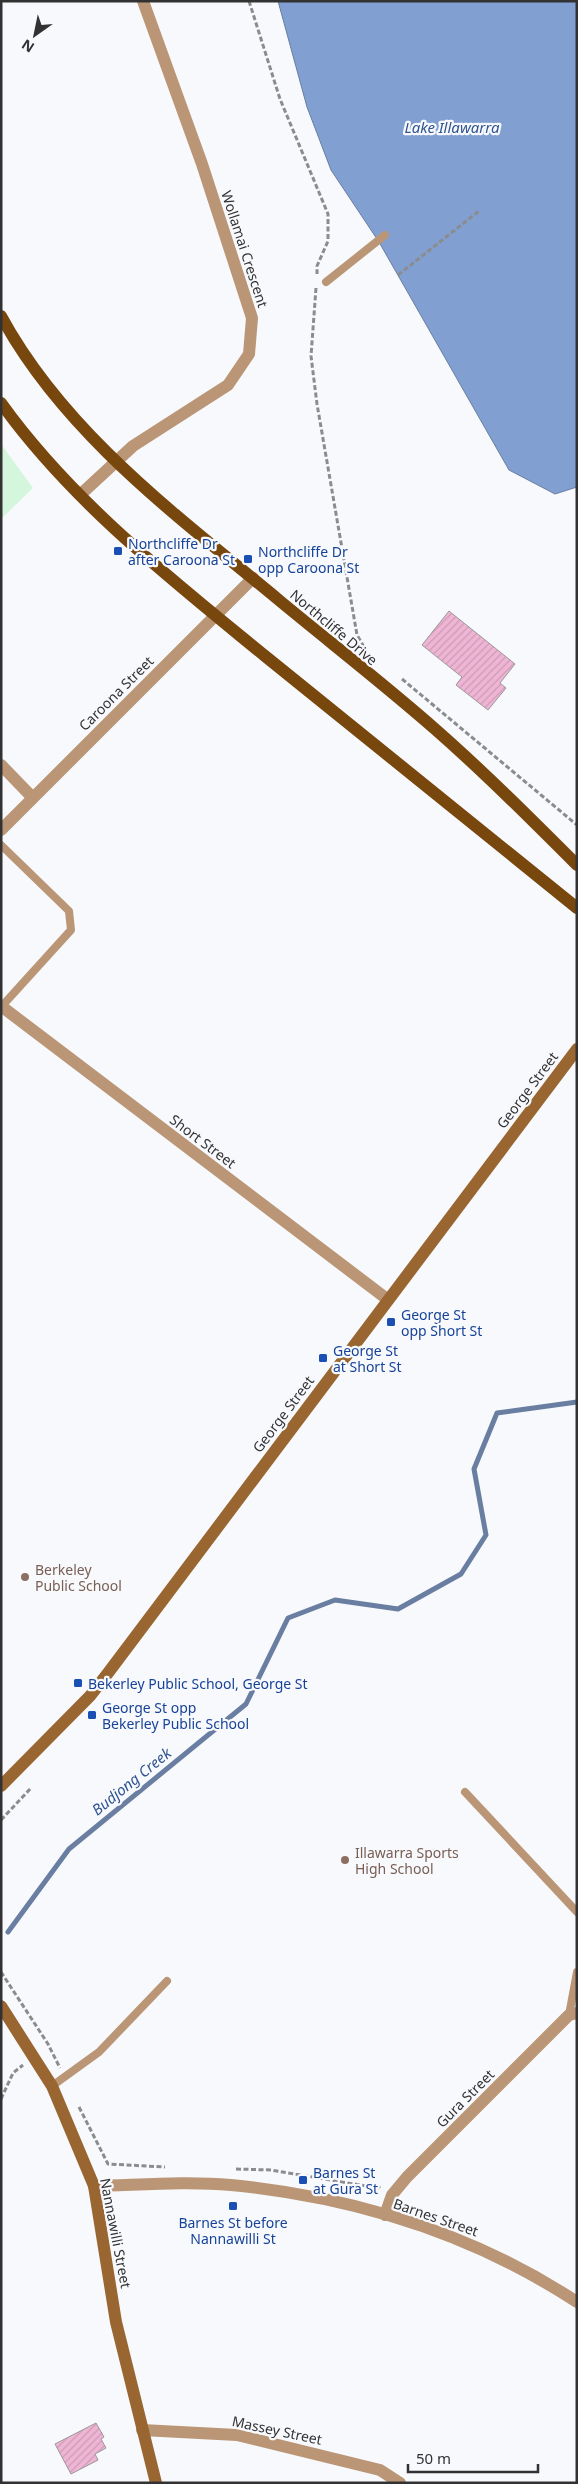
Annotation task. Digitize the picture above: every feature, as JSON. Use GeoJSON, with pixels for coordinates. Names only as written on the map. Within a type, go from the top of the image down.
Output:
{"type":"FeatureCollection","features":[{"type":"Feature","properties":{"kind":"main road","name":"Northcliffe Drive"},"geometry":{"type":"LineString","coordinates":[[1,316],[12,336],[64,407],[166,507],[435,729],[528,815],[577,866]]}},
{"type":"Feature","properties":{"kind":"main road"},"geometry":{"type":"LineString","coordinates":[[1,404],[42,456],[80,495],[216,616],[577,908]]}},
{"type":"Feature","properties":{"kind":"main road","name":"George Street"},"geometry":{"type":"LineString","coordinates":[[1,1786],[90,1696],[108,1673],[387,1299],[577,1049]]}},
{"type":"Feature","properties":{"kind":"main road","name":"Nannawilli Street"},"geometry":{"type":"LineString","coordinates":[[1,2006],[52,2086],[94,2186],[116,2322],[156,2483]]}},
{"type":"Feature","properties":{"kind":"street","name":"Wollamai Crescent"},"geometry":{"type":"LineString","coordinates":[[80,495],[132,446],[228,385],[249,354],[252,318],[202,164],[144,1]]}},
{"type":"Feature","properties":{"kind":"street","name":"Caroona Street"},"geometry":{"type":"LineString","coordinates":[[1,830],[253,578]]}},
{"type":"Feature","properties":{"kind":"street"},"geometry":{"type":"LineString","coordinates":[[1,765],[32,797]]}},
{"type":"Feature","properties":{"kind":"street","name":"Short Street"},"geometry":{"type":"LineString","coordinates":[[2,1006],[387,1299]]}},
{"type":"Feature","properties":{"kind":"street","name":"Gura Street"},"geometry":{"type":"LineString","coordinates":[[385,2215],[392,2195],[406,2177],[573,2014]]}},
{"type":"Feature","properties":{"kind":"street","name":"Barnes Street"},"geometry":{"type":"LineString","coordinates":[[94,2186],[230,2185],[316,2196],[385,2215],[454,2238],[496,2255],[577,2302]]}},
{"type":"Feature","properties":{"kind":"street","name":"Massey Street"},"geometry":{"type":"LineString","coordinates":[[142,2430],[237,2435],[380,2470],[400,2483]]}},
{"type":"Feature","properties":{"kind":"lane"},"geometry":{"type":"LineString","coordinates":[[326,282],[385,236]]}},
{"type":"Feature","properties":{"kind":"lane"},"geometry":{"type":"LineString","coordinates":[[1,844],[69,911],[71,930],[2,1006]]}},
{"type":"Feature","properties":{"kind":"lane"},"geometry":{"type":"LineString","coordinates":[[465,1792],[577,1912]]}},
{"type":"Feature","properties":{"kind":"lane"},"geometry":{"type":"LineString","coordinates":[[573,2014],[577,1972]]}},
{"type":"Feature","properties":{"kind":"lane"},"geometry":{"type":"LineString","coordinates":[[52,2086],[99,2052],[167,1981]]}},
{"type":"Feature","properties":{"kind":"path"},"geometry":{"type":"LineString","coordinates":[[249,1],[280,99],[328,214],[328,240],[317,266],[316,276]]}},
{"type":"Feature","properties":{"kind":"path"},"geometry":{"type":"LineString","coordinates":[[398,275],[479,211]]}},
{"type":"Feature","properties":{"kind":"path"},"geometry":{"type":"LineString","coordinates":[[316,285],[311,356],[317,404],[357,635],[367,652],[374,658]]}},
{"type":"Feature","properties":{"kind":"path"},"geometry":{"type":"LineString","coordinates":[[396,675],[577,825]]}},
{"type":"Feature","properties":{"kind":"path"},"geometry":{"type":"LineString","coordinates":[[1,1820],[31,1788]]}},
{"type":"Feature","properties":{"kind":"path"},"geometry":{"type":"LineString","coordinates":[[1,1972],[48,2044],[64,2076]]}},
{"type":"Feature","properties":{"kind":"path"},"geometry":{"type":"LineString","coordinates":[[76,2101],[108,2164],[174,2167]]}},
{"type":"Feature","properties":{"kind":"path"},"geometry":{"type":"LineString","coordinates":[[232,2169],[271,2170],[378,2188],[386,2181]]}},
{"type":"Feature","properties":{"kind":"green space"},"geometry":{"type":"Polygon","coordinates":[[[1,444],[33,488],[1,519],[1,444]]]}},
{"type":"Feature","properties":{"kind":"water","name":"Lake Illawarra"},"geometry":{"type":"Polygon","coordinates":[[[278,1],[577,1],[577,487],[555,494],[509,470],[379,242],[331,170],[307,107],[278,1]]]}},
{"type":"Feature","properties":{"kind":"building"},"geometry":{"type":"Polygon","coordinates":[[[449,611],[515,664],[500,683],[506,688],[488,710],[456,685],[462,677],[422,645],[449,611]]]}},
{"type":"Feature","properties":{"kind":"building"},"geometry":{"type":"Polygon","coordinates":[[[96,2423],[104,2437],[101,2439],[106,2448],[95,2454],[98,2460],[71,2474],[55,2444],[96,2423]]]}},
{"type":"Feature","properties":{"kind":"waterway","name":"Budjong Creek"},"geometry":{"type":"LineString","coordinates":[[8,1932],[69,1849],[246,1704],[288,1618],[335,1600],[398,1609],[461,1574],[486,1535],[474,1469],[497,1413],[577,1402]]}},
{"type":"Feature","properties":{"kind":"place","name":"Northcliffe Dr after Caroona St"},"geometry":{"type":"Point","coordinates":[118,551]}},
{"type":"Feature","properties":{"kind":"place","name":"Northcliffe Dr opp Caroona St"},"geometry":{"type":"Point","coordinates":[248,559]}},
{"type":"Feature","properties":{"kind":"place","name":"George St opp Short St"},"geometry":{"type":"Point","coordinates":[391,1322]}},
{"type":"Feature","properties":{"kind":"place","name":"George St at Short St"},"geometry":{"type":"Point","coordinates":[323,1358]}},
{"type":"Feature","properties":{"kind":"place","name":"Berkeley Public School"},"geometry":{"type":"Point","coordinates":[25,1577]}},
{"type":"Feature","properties":{"kind":"place","name":"Bekerley Public School, George St"},"geometry":{"type":"Point","coordinates":[78,1683]}},
{"type":"Feature","properties":{"kind":"place","name":"George St opp Bekerley Public School"},"geometry":{"type":"Point","coordinates":[92,1715]}},
{"type":"Feature","properties":{"kind":"place","name":"Illawarra Sports High School"},"geometry":{"type":"Point","coordinates":[345,1860]}},
{"type":"Feature","properties":{"kind":"place","name":"Barnes St at Gura St"},"geometry":{"type":"Point","coordinates":[303,2180]}},
{"type":"Feature","properties":{"kind":"place","name":"Barnes St before Nannawilli St"},"geometry":{"type":"Point","coordinates":[233,2206]}}]}
